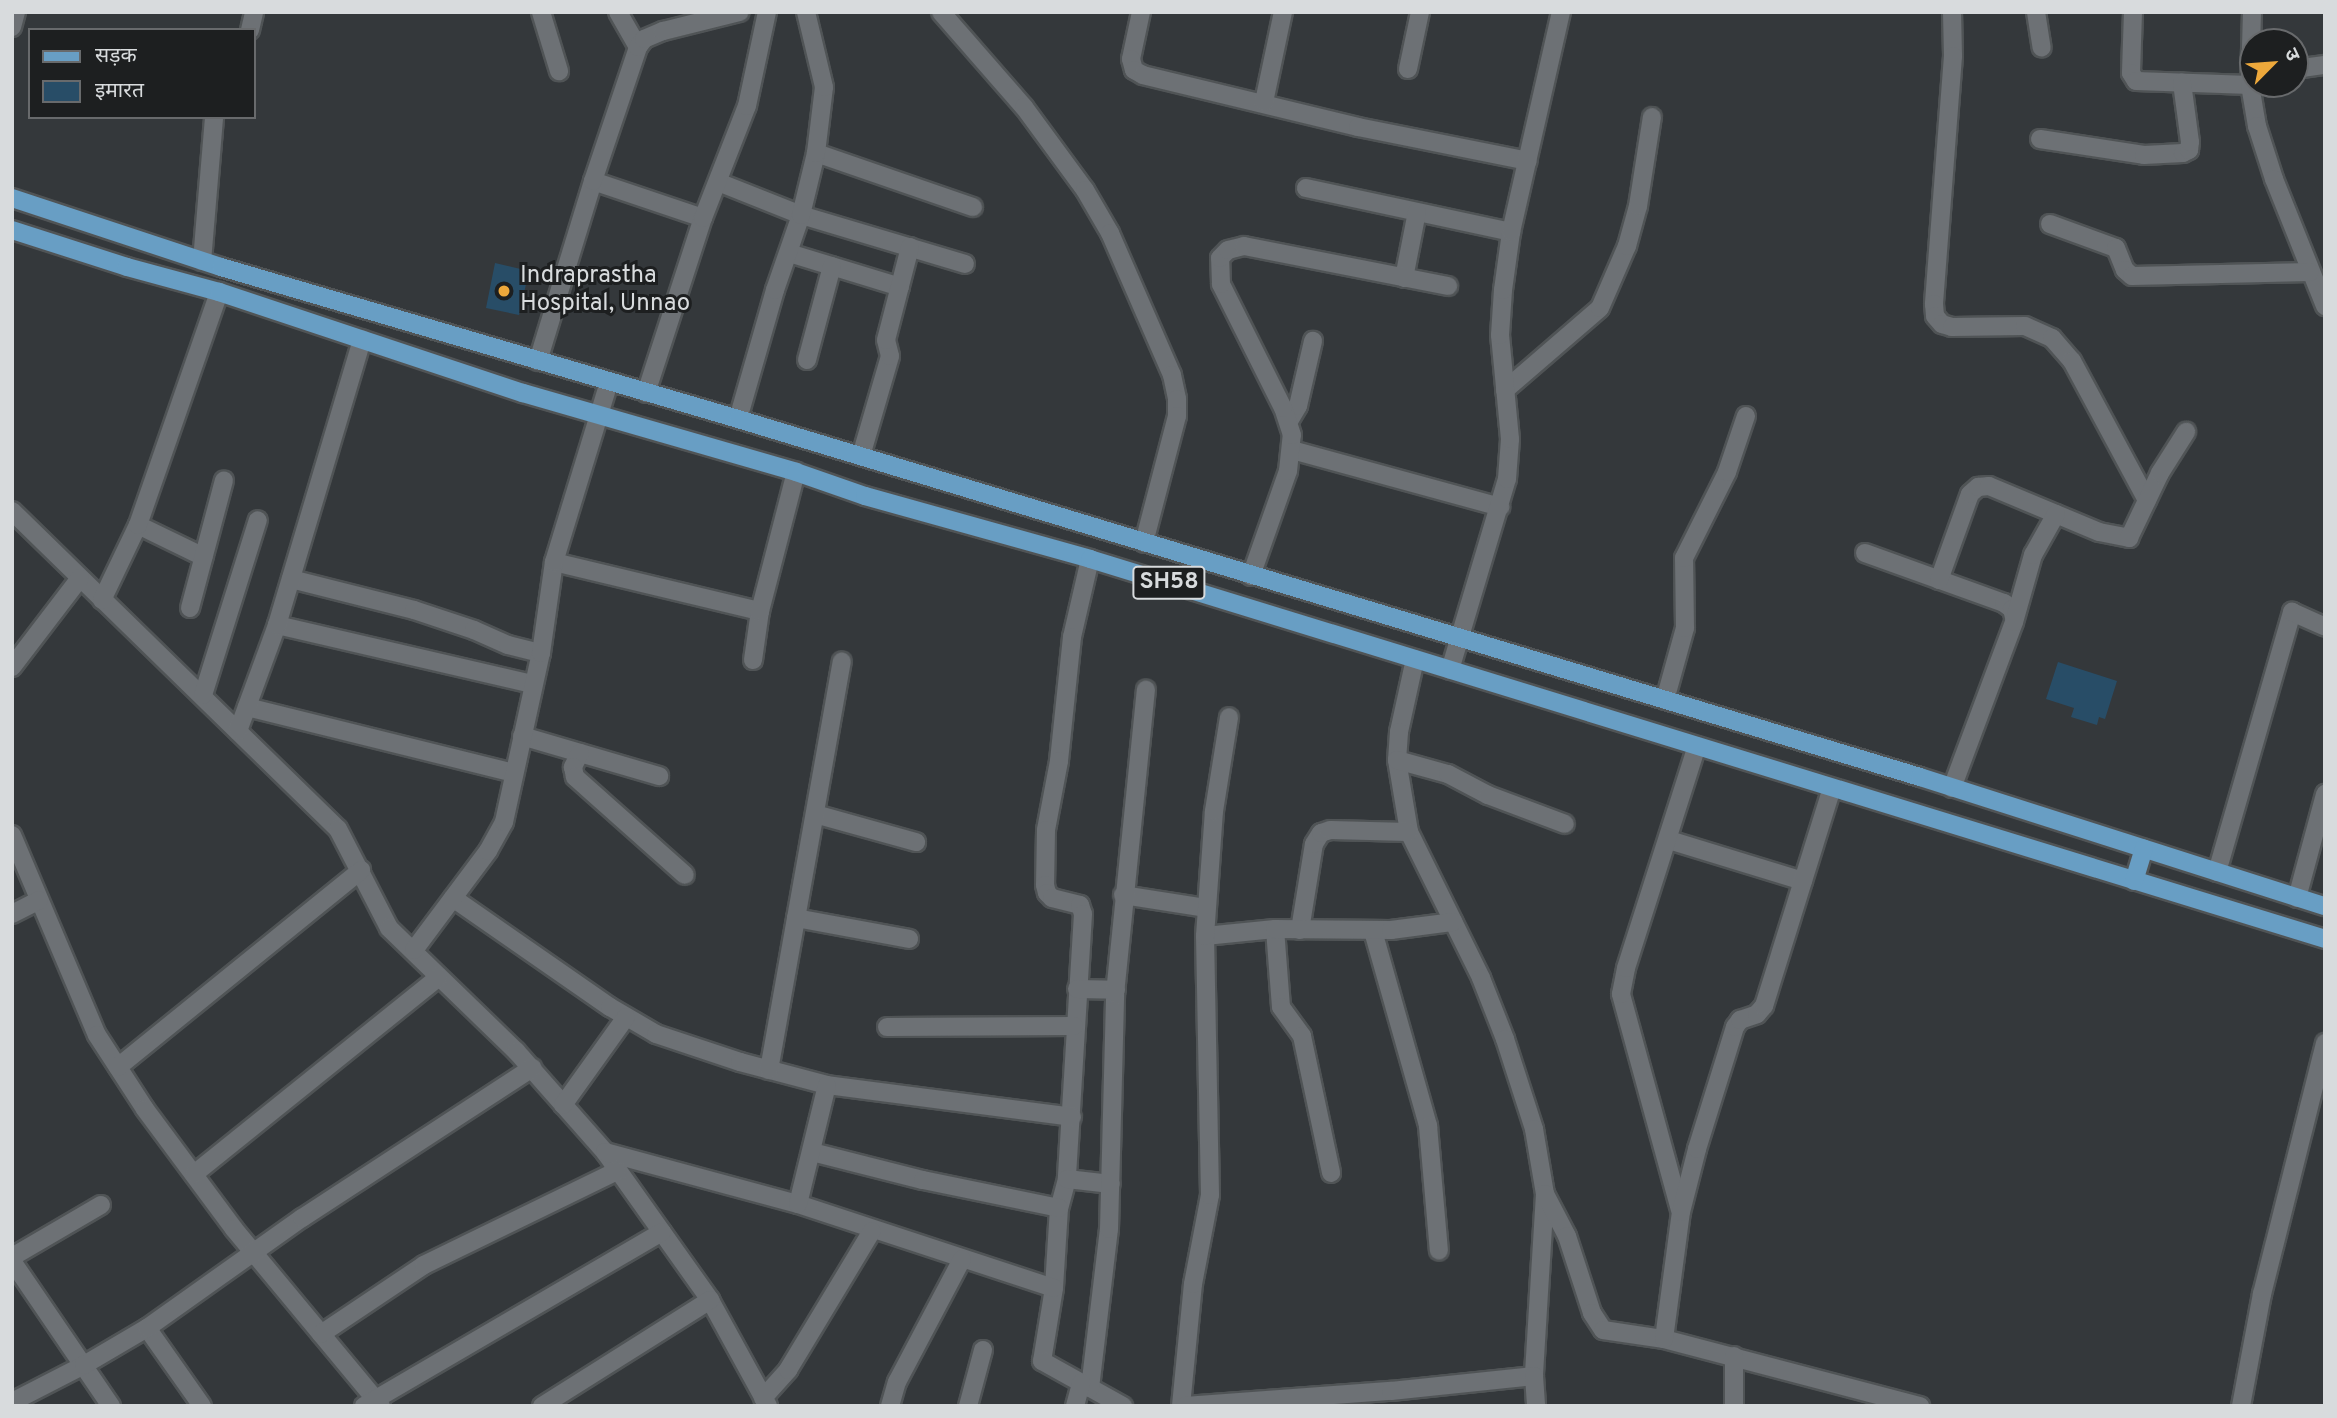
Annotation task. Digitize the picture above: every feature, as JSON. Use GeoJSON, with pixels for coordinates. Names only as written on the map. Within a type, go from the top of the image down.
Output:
{"type":"FeatureCollection","features":[{"type":"Feature","properties":{"kind":"main road","name":"SH58"},"geometry":{"type":"LineString","coordinates":[[12,198],[202,261],[738,419],[1665,700],[2325,906]]}},
{"type":"Feature","properties":{"kind":"main road"},"geometry":{"type":"LineString","coordinates":[[17,231],[30,204]]}},
{"type":"Feature","properties":{"kind":"main road","name":"SH58"},"geometry":{"type":"LineString","coordinates":[[17,231],[219,292],[523,393],[796,472],[865,496],[1090,559],[2325,939]]}},
{"type":"Feature","properties":{"kind":"main road"},"geometry":{"type":"LineString","coordinates":[[2134,881],[2144,849]]}},
{"type":"Feature","properties":{"kind":"street"},"geometry":{"type":"LineString","coordinates":[[12,27],[16,12]]}},
{"type":"Feature","properties":{"kind":"street"},"geometry":{"type":"LineString","coordinates":[[541,12],[559,71]]}},
{"type":"Feature","properties":{"kind":"street"},"geometry":{"type":"LineString","coordinates":[[618,12],[638,47]]}},
{"type":"Feature","properties":{"kind":"street"},"geometry":{"type":"LineString","coordinates":[[538,361],[593,181],[638,47],[644,40],[663,31],[740,12]]}},
{"type":"Feature","properties":{"kind":"street"},"geometry":{"type":"LineString","coordinates":[[646,393],[703,218],[747,106],[767,12]]}},
{"type":"Feature","properties":{"kind":"street"},"geometry":{"type":"LineString","coordinates":[[738,419],[801,215],[816,153],[824,87],[806,12]]}},
{"type":"Feature","properties":{"kind":"street"},"geometry":{"type":"LineString","coordinates":[[941,12],[1024,107],[1084,190],[1110,233],[1172,375],[1177,416],[1144,543]]}},
{"type":"Feature","properties":{"kind":"street"},"geometry":{"type":"LineString","coordinates":[[1141,12],[1131,59],[1138,72],[1358,127],[1528,161]]}},
{"type":"Feature","properties":{"kind":"street"},"geometry":{"type":"LineString","coordinates":[[1264,102],[1283,12]]}},
{"type":"Feature","properties":{"kind":"street"},"geometry":{"type":"LineString","coordinates":[[1408,69],[1420,12]]}},
{"type":"Feature","properties":{"kind":"street"},"geometry":{"type":"LineString","coordinates":[[1450,670],[1500,507],[1509,461],[1500,335],[1511,232],[1561,12]]}},
{"type":"Feature","properties":{"kind":"street"},"geometry":{"type":"LineString","coordinates":[[1952,12],[1952,69],[1935,317],[1942,324],[1952,327],[2025,326],[2052,338],[2072,361],[2147,500]]}},
{"type":"Feature","properties":{"kind":"street"},"geometry":{"type":"LineString","coordinates":[[2036,12],[2042,48]]}},
{"type":"Feature","properties":{"kind":"street"},"geometry":{"type":"LineString","coordinates":[[2133,12],[2134,79],[2138,82],[2182,83],[2239,79]]}},
{"type":"Feature","properties":{"kind":"street"},"geometry":{"type":"LineString","coordinates":[[2040,139],[2144,155],[2183,153],[2189,150],[2190,142],[2182,83]]}},
{"type":"Feature","properties":{"kind":"street"},"geometry":{"type":"LineString","coordinates":[[2254,98],[2257,126],[2274,179],[2325,306]]}},
{"type":"Feature","properties":{"kind":"street"},"geometry":{"type":"LineString","coordinates":[[1505,390],[1591,320],[1600,308],[1626,246],[1638,205],[1652,117]]}},
{"type":"Feature","properties":{"kind":"street"},"geometry":{"type":"LineString","coordinates":[[202,261],[214,119]]}},
{"type":"Feature","properties":{"kind":"street"},"geometry":{"type":"LineString","coordinates":[[816,153],[973,207]]}},
{"type":"Feature","properties":{"kind":"street"},"geometry":{"type":"LineString","coordinates":[[593,181],[703,218]]}},
{"type":"Feature","properties":{"kind":"street"},"geometry":{"type":"LineString","coordinates":[[718,182],[801,215],[965,264]]}},
{"type":"Feature","properties":{"kind":"street"},"geometry":{"type":"LineString","coordinates":[[1306,188],[1511,232]]}},
{"type":"Feature","properties":{"kind":"street"},"geometry":{"type":"LineString","coordinates":[[1404,278],[1417,212]]}},
{"type":"Feature","properties":{"kind":"street"},"geometry":{"type":"LineString","coordinates":[[2050,224],[2116,248],[2125,270],[2132,275],[2310,272]]}},
{"type":"Feature","properties":{"kind":"street"},"geometry":{"type":"LineString","coordinates":[[1251,576],[1288,471],[1292,450],[1289,422],[1221,284],[1218,265],[1224,254],[1244,246],[1448,286]]}},
{"type":"Feature","properties":{"kind":"street"},"geometry":{"type":"LineString","coordinates":[[861,456],[890,356],[886,340],[910,247]]}},
{"type":"Feature","properties":{"kind":"street"},"geometry":{"type":"LineString","coordinates":[[789,253],[900,287]]}},
{"type":"Feature","properties":{"kind":"street"},"geometry":{"type":"LineString","coordinates":[[807,360],[832,266]]}},
{"type":"Feature","properties":{"kind":"street"},"geometry":{"type":"LineString","coordinates":[[102,600],[138,526],[219,292]]}},
{"type":"Feature","properties":{"kind":"street"},"geometry":{"type":"LineString","coordinates":[[238,731],[277,625],[362,340]]}},
{"type":"Feature","properties":{"kind":"street"},"geometry":{"type":"LineString","coordinates":[[1289,422],[1298,406],[1313,341]]}},
{"type":"Feature","properties":{"kind":"street"},"geometry":{"type":"LineString","coordinates":[[414,950],[498,837],[541,653],[554,562],[610,382]]}},
{"type":"Feature","properties":{"kind":"street"},"geometry":{"type":"LineString","coordinates":[[1665,700],[1685,628],[1684,558],[1727,472],[1746,416]]}},
{"type":"Feature","properties":{"kind":"street"},"geometry":{"type":"LineString","coordinates":[[1939,580],[1970,494],[1978,486],[1989,486],[2099,532],[2129,538],[2147,500],[2186,432]]}},
{"type":"Feature","properties":{"kind":"street"},"geometry":{"type":"LineString","coordinates":[[1292,450],[1500,507]]}},
{"type":"Feature","properties":{"kind":"street"},"geometry":{"type":"LineString","coordinates":[[753,660],[760,611],[796,472]]}},
{"type":"Feature","properties":{"kind":"street"},"geometry":{"type":"LineString","coordinates":[[190,607],[224,480]]}},
{"type":"Feature","properties":{"kind":"street"},"geometry":{"type":"LineString","coordinates":[[12,511],[338,829],[389,928],[531,1068],[605,1152],[710,1300],[766,1402],[872,1231]]}},
{"type":"Feature","properties":{"kind":"street"},"geometry":{"type":"LineString","coordinates":[[1952,788],[2014,617],[2033,555],[2056,514]]}},
{"type":"Feature","properties":{"kind":"street"},"geometry":{"type":"LineString","coordinates":[[202,695],[258,520]]}},
{"type":"Feature","properties":{"kind":"street"},"geometry":{"type":"LineString","coordinates":[[138,526],[204,556]]}},
{"type":"Feature","properties":{"kind":"street"},"geometry":{"type":"LineString","coordinates":[[1865,552],[2004,603],[2012,609],[2014,617]]}},
{"type":"Feature","properties":{"kind":"street"},"geometry":{"type":"LineString","coordinates":[[1090,559],[1072,637],[1059,761],[1046,830],[1047,893],[1052,898],[1077,904],[1083,909],[1067,1179],[1059,1208],[1054,1288],[1042,1361],[1123,1406]]}},
{"type":"Feature","properties":{"kind":"street"},"geometry":{"type":"LineString","coordinates":[[554,562],[760,611]]}},
{"type":"Feature","properties":{"kind":"street"},"geometry":{"type":"LineString","coordinates":[[12,667],[80,578]]}},
{"type":"Feature","properties":{"kind":"street"},"geometry":{"type":"LineString","coordinates":[[291,579],[414,610],[474,629],[508,645],[541,653]]}},
{"type":"Feature","properties":{"kind":"street"},"geometry":{"type":"LineString","coordinates":[[2217,872],[2292,612],[2325,627]]}},
{"type":"Feature","properties":{"kind":"street"},"geometry":{"type":"LineString","coordinates":[[277,625],[533,684]]}},
{"type":"Feature","properties":{"kind":"street"},"geometry":{"type":"LineString","coordinates":[[1415,659],[1399,732],[1397,760],[1409,832],[1481,978],[1524,1093],[1534,1129],[1545,1194],[1534,1376],[1536,1406]]}},
{"type":"Feature","properties":{"kind":"street"},"geometry":{"type":"LineString","coordinates":[[769,1070],[842,661]]}},
{"type":"Feature","properties":{"kind":"street"},"geometry":{"type":"LineString","coordinates":[[1075,1406],[1086,1386],[1109,1229],[1116,990],[1146,690]]}},
{"type":"Feature","properties":{"kind":"street"},"geometry":{"type":"LineString","coordinates":[[247,707],[514,773]]}},
{"type":"Feature","properties":{"kind":"street"},"geometry":{"type":"LineString","coordinates":[[1229,718],[1214,811],[1206,908],[1210,1195],[1193,1284],[1183,1406],[1391,1391],[1534,1376]]}},
{"type":"Feature","properties":{"kind":"street"},"geometry":{"type":"LineString","coordinates":[[522,736],[659,776]]}},
{"type":"Feature","properties":{"kind":"street"},"geometry":{"type":"LineString","coordinates":[[1681,1212],[1621,994],[1626,968],[1697,746]]}},
{"type":"Feature","properties":{"kind":"street"},"geometry":{"type":"LineString","coordinates":[[580,753],[573,767],[575,777],[685,874]]}},
{"type":"Feature","properties":{"kind":"street"},"geometry":{"type":"LineString","coordinates":[[1397,760],[1460,779],[1488,795],[1565,824]]}},
{"type":"Feature","properties":{"kind":"street"},"geometry":{"type":"LineString","coordinates":[[1664,1339],[1681,1212],[1735,1027],[1741,1020],[1760,1012],[1764,1006],[1832,788]]}},
{"type":"Feature","properties":{"kind":"street"},"geometry":{"type":"LineString","coordinates":[[2297,898],[2325,794]]}},
{"type":"Feature","properties":{"kind":"street"},"geometry":{"type":"LineString","coordinates":[[815,814],[916,842]]}},
{"type":"Feature","properties":{"kind":"street"},"geometry":{"type":"LineString","coordinates":[[1300,930],[1314,844],[1321,833],[1330,830],[1409,832]]}},
{"type":"Feature","properties":{"kind":"street"},"geometry":{"type":"LineString","coordinates":[[12,835],[97,1035],[194,1174],[373,1403],[662,1232]]}},
{"type":"Feature","properties":{"kind":"street"},"geometry":{"type":"LineString","coordinates":[[1669,840],[1804,881]]}},
{"type":"Feature","properties":{"kind":"street"},"geometry":{"type":"LineString","coordinates":[[118,1067],[361,870]]}},
{"type":"Feature","properties":{"kind":"street"},"geometry":{"type":"LineString","coordinates":[[1124,895],[1206,908]]}},
{"type":"Feature","properties":{"kind":"street"},"geometry":{"type":"LineString","coordinates":[[453,898],[626,1017],[656,1034],[827,1086],[1072,1117]]}},
{"type":"Feature","properties":{"kind":"street"},"geometry":{"type":"LineString","coordinates":[[12,914],[39,900]]}},
{"type":"Feature","properties":{"kind":"street"},"geometry":{"type":"LineString","coordinates":[[796,918],[909,939]]}},
{"type":"Feature","properties":{"kind":"street"},"geometry":{"type":"LineString","coordinates":[[1205,936],[1275,929],[1373,931],[1453,922]]}},
{"type":"Feature","properties":{"kind":"street"},"geometry":{"type":"LineString","coordinates":[[1275,929],[1281,1007],[1303,1036],[1331,1173]]}},
{"type":"Feature","properties":{"kind":"street"},"geometry":{"type":"LineString","coordinates":[[1373,931],[1428,1126],[1439,1251]]}},
{"type":"Feature","properties":{"kind":"street"},"geometry":{"type":"LineString","coordinates":[[194,1174],[439,977]]}},
{"type":"Feature","properties":{"kind":"street"},"geometry":{"type":"LineString","coordinates":[[1077,989],[1116,990]]}},
{"type":"Feature","properties":{"kind":"street"},"geometry":{"type":"LineString","coordinates":[[563,1105],[626,1017]]}},
{"type":"Feature","properties":{"kind":"street"},"geometry":{"type":"LineString","coordinates":[[887,1027],[1074,1026]]}},
{"type":"Feature","properties":{"kind":"street"},"geometry":{"type":"LineString","coordinates":[[2241,1406],[2262,1294],[2325,1043]]}},
{"type":"Feature","properties":{"kind":"street"},"geometry":{"type":"LineString","coordinates":[[12,1402],[84,1365],[147,1328],[253,1252],[531,1068]]}},
{"type":"Feature","properties":{"kind":"street"},"geometry":{"type":"LineString","coordinates":[[798,1205],[827,1086]]}},
{"type":"Feature","properties":{"kind":"street"},"geometry":{"type":"LineString","coordinates":[[605,1152],[798,1205],[1054,1288]]}},
{"type":"Feature","properties":{"kind":"street"},"geometry":{"type":"LineString","coordinates":[[812,1152],[922,1180],[1059,1208]]}},
{"type":"Feature","properties":{"kind":"street"},"geometry":{"type":"LineString","coordinates":[[321,1334],[424,1265],[617,1171]]}},
{"type":"Feature","properties":{"kind":"street"},"geometry":{"type":"LineString","coordinates":[[1067,1179],[1111,1184]]}},
{"type":"Feature","properties":{"kind":"street"},"geometry":{"type":"LineString","coordinates":[[1545,1194],[1567,1236],[1597,1323],[1612,1333],[1664,1339],[1920,1406]]}},
{"type":"Feature","properties":{"kind":"street"},"geometry":{"type":"LineString","coordinates":[[101,1205],[12,1259],[111,1406]]}},
{"type":"Feature","properties":{"kind":"street"},"geometry":{"type":"LineString","coordinates":[[890,1406],[897,1382],[962,1259]]}},
{"type":"Feature","properties":{"kind":"street"},"geometry":{"type":"LineString","coordinates":[[542,1406],[710,1300]]}},
{"type":"Feature","properties":{"kind":"street"},"geometry":{"type":"LineString","coordinates":[[147,1328],[202,1406]]}},
{"type":"Feature","properties":{"kind":"street"},"geometry":{"type":"LineString","coordinates":[[968,1406],[983,1350]]}},
{"type":"Feature","properties":{"kind":"street"},"geometry":{"type":"LineString","coordinates":[[1734,1356],[1734,1406]]}},
{"type":"Feature","properties":{"kind":"building"},"geometry":{"type":"Polygon","coordinates":[[[495,263],[529,271],[519,315],[486,308],[495,263]]]}},
{"type":"Feature","properties":{"kind":"building"},"geometry":{"type":"Polygon","coordinates":[[[2058,662],[2117,681],[2105,719],[2099,717],[2097,725],[2071,717],[2074,708],[2046,699],[2058,662]]]}},
{"type":"Feature","properties":{"kind":"place","name":"Indraprastha Hospital, Unnao"},"geometry":{"type":"Point","coordinates":[504,291]}}]}
